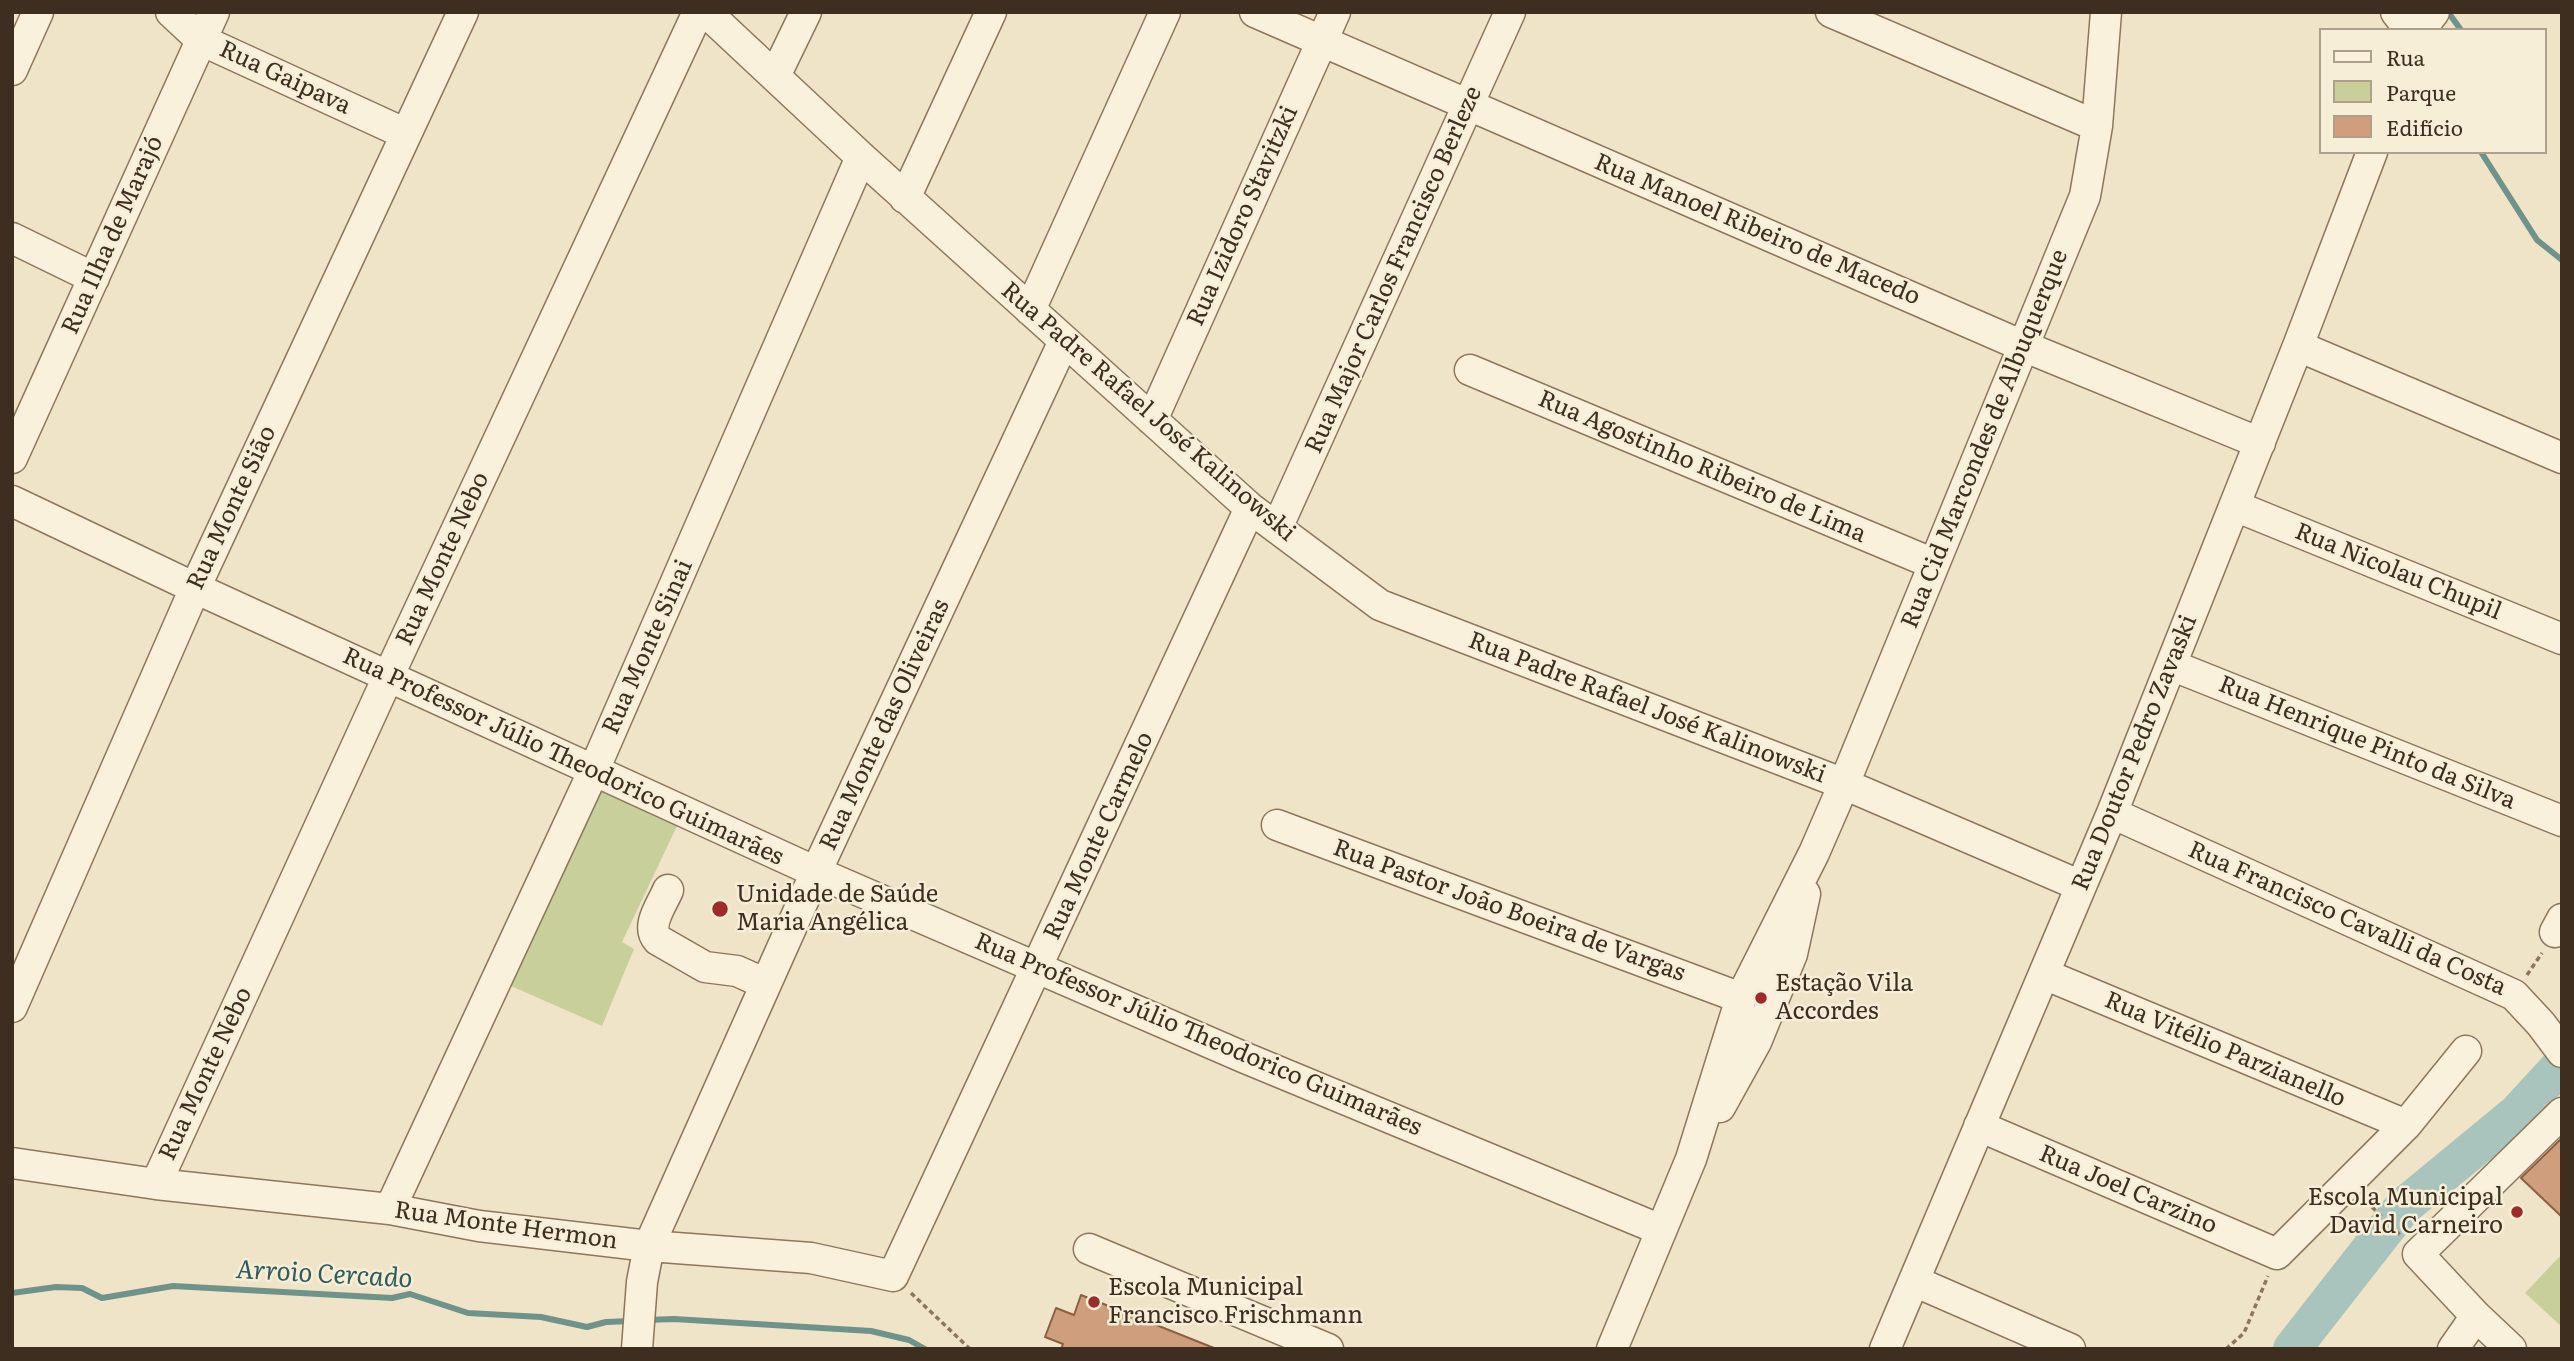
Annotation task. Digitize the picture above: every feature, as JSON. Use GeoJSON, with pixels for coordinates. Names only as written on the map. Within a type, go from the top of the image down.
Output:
{"type":"FeatureCollection","features":[{"type":"Feature","properties":{"kind":"street"},"geometry":{"type":"LineString","coordinates":[[15,55],[38,12]]}},
{"type":"Feature","properties":{"kind":"street","name":"Rua Gaipava"},"geometry":{"type":"LineString","coordinates":[[171,12],[201,40],[406,134]]}},
{"type":"Feature","properties":{"kind":"street","name":"Rua Ilha de Marajó"},"geometry":{"type":"LineString","coordinates":[[12,458],[214,12]]}},
{"type":"Feature","properties":{"kind":"street","name":"Rua Monte Sião"},"geometry":{"type":"LineString","coordinates":[[12,1007],[195,588],[463,12]]}},
{"type":"Feature","properties":{"kind":"street","name":"Rua Monte Nebo"},"geometry":{"type":"LineString","coordinates":[[156,1184],[388,677],[698,12]]}},
{"type":"Feature","properties":{"kind":"street","name":"Rua Padre Rafael José Kalinowski"},"geometry":{"type":"LineString","coordinates":[[706,12],[905,198],[1250,508],[1380,604],[1844,784],[2081,886]]}},
{"type":"Feature","properties":{"kind":"street"},"geometry":{"type":"LineString","coordinates":[[775,76],[806,12]]}},
{"type":"Feature","properties":{"kind":"street"},"geometry":{"type":"LineString","coordinates":[[905,198],[991,12]]}},
{"type":"Feature","properties":{"kind":"street"},"geometry":{"type":"LineString","coordinates":[[1030,310],[1165,12]]}},
{"type":"Feature","properties":{"kind":"street","name":"Rua Manoel Ribeiro de Macedo"},"geometry":{"type":"LineString","coordinates":[[1255,12],[2023,346],[2260,443]]}},
{"type":"Feature","properties":{"kind":"street","name":"Rua Izidoro Stavitzki"},"geometry":{"type":"LineString","coordinates":[[1152,420],[1335,12]]}},
{"type":"Feature","properties":{"kind":"street","name":"Rua Major Carlos Francisco Berleze"},"geometry":{"type":"LineString","coordinates":[[1276,528],[1510,12]]}},
{"type":"Feature","properties":{"kind":"street"},"geometry":{"type":"LineString","coordinates":[[1831,12],[2097,126]]}},
{"type":"Feature","properties":{"kind":"street","name":"Rua Cid Marcondes de Albuquerque"},"geometry":{"type":"LineString","coordinates":[[1612,1349],[1691,1159],[1741,998],[1814,853],[1844,784],[2085,196],[2097,126],[2106,12]]}},
{"type":"Feature","properties":{"kind":"street"},"geometry":{"type":"LineString","coordinates":[[2396,12],[2423,23]]}},
{"type":"Feature","properties":{"kind":"street","name":"Rua Doutor Pedro Zavaski"},"geometry":{"type":"LineString","coordinates":[[1885,1349],[2112,813],[2260,443],[2371,154]]}},
{"type":"Feature","properties":{"kind":"street","name":"Rua Monte Sinai"},"geometry":{"type":"LineString","coordinates":[[390,1209],[594,771],[861,157]]}},
{"type":"Feature","properties":{"kind":"street"},"geometry":{"type":"LineString","coordinates":[[12,238],[94,278]]}},
{"type":"Feature","properties":{"kind":"street","name":"Rua Monte das Oliveiras"},"geometry":{"type":"LineString","coordinates":[[637,1348],[642,1282],[649,1246],[816,872],[1064,341]]}},
{"type":"Feature","properties":{"kind":"street"},"geometry":{"type":"LineString","coordinates":[[2298,346],[2562,458]]}},
{"type":"Feature","properties":{"kind":"street","name":"Rua Agostinho Ribeiro de Lima"},"geometry":{"type":"LineString","coordinates":[[1470,370],[1934,564]]}},
{"type":"Feature","properties":{"kind":"street","name":"Rua Professor Júlio Theodorico Guimarães"},"geometry":{"type":"LineString","coordinates":[[12,500],[195,588],[816,872],[1243,1057],[1661,1230]]}},
{"type":"Feature","properties":{"kind":"street","name":"Rua Nicolau Chupil"},"geometry":{"type":"LineString","coordinates":[[2235,506],[2562,639]]}},
{"type":"Feature","properties":{"kind":"street","name":"Rua Monte Carmelo"},"geometry":{"type":"LineString","coordinates":[[893,1276],[1250,508]]}},
{"type":"Feature","properties":{"kind":"street","name":"Rua Henrique Pinto da Silva"},"geometry":{"type":"LineString","coordinates":[[2171,665],[2562,821]]}},
{"type":"Feature","properties":{"kind":"street","name":"Rua Francisco Cavalli da Costa"},"geometry":{"type":"LineString","coordinates":[[2112,813],[2514,995],[2542,1024],[2562,1052]]}},
{"type":"Feature","properties":{"kind":"street","name":"Rua Pastor João Boeira de Vargas"},"geometry":{"type":"LineString","coordinates":[[1277,825],[1741,998]]}},
{"type":"Feature","properties":{"kind":"street","name":"Rua Cid Marcondes de Albuquerque"},"geometry":{"type":"LineString","coordinates":[[1691,1159],[1756,1042],[1792,954],[1814,853]]}},
{"type":"Feature","properties":{"kind":"street"},"geometry":{"type":"LineString","coordinates":[[668,890],[651,927],[657,940],[705,967],[737,971],[766,984]]}},
{"type":"Feature","properties":{"kind":"street","name":"Rua Vitélio Parzianello"},"geometry":{"type":"LineString","coordinates":[[2044,974],[2406,1125]]}},
{"type":"Feature","properties":{"kind":"street"},"geometry":{"type":"LineString","coordinates":[[2277,1254],[2406,1125],[2466,1051]]}},
{"type":"Feature","properties":{"kind":"street"},"geometry":{"type":"LineString","coordinates":[[2511,1349],[2476,1316],[2413,1248],[2562,1113]]}},
{"type":"Feature","properties":{"kind":"street","name":"Rua Joel Carzino"},"geometry":{"type":"LineString","coordinates":[[1979,1126],[2277,1254]]}},
{"type":"Feature","properties":{"kind":"street","name":"Rua Monte Hermon"},"geometry":{"type":"LineString","coordinates":[[12,1163],[156,1184],[390,1209],[479,1226],[649,1246],[811,1258],[893,1276]]}},
{"type":"Feature","properties":{"kind":"street"},"geometry":{"type":"LineString","coordinates":[[1089,1249],[1328,1349]]}},
{"type":"Feature","properties":{"kind":"street"},"geometry":{"type":"LineString","coordinates":[[1914,1281],[2070,1349]]}},
{"type":"Feature","properties":{"kind":"street"},"geometry":{"type":"LineString","coordinates":[[2453,1349],[2476,1316]]}},
{"type":"Feature","properties":{"kind":"path"},"geometry":{"type":"LineString","coordinates":[[2514,995],[2558,925]]}},
{"type":"Feature","properties":{"kind":"path"},"geometry":{"type":"LineString","coordinates":[[2365,1200],[2413,1248]]}},
{"type":"Feature","properties":{"kind":"path"},"geometry":{"type":"LineString","coordinates":[[2226,1349],[2244,1333],[2277,1254]]}},
{"type":"Feature","properties":{"kind":"path"},"geometry":{"type":"LineString","coordinates":[[893,1276],[970,1349]]}},
{"type":"Feature","properties":{"kind":"green space"},"geometry":{"type":"Polygon","coordinates":[[[596,789],[677,826],[622,942],[634,949],[602,1026],[511,986],[596,789]]]}},
{"type":"Feature","properties":{"kind":"green space"},"geometry":{"type":"Polygon","coordinates":[[[2562,1254],[2562,1327],[2525,1293],[2562,1254]]]}},
{"type":"Feature","properties":{"kind":"building"},"geometry":{"type":"Polygon","coordinates":[[[2562,1138],[2562,1217],[2521,1178],[2562,1138]]]}},
{"type":"Feature","properties":{"kind":"building"},"geometry":{"type":"Polygon","coordinates":[[[1081,1295],[1214,1349],[1061,1349],[1063,1344],[1045,1337],[1056,1308],[1074,1315],[1081,1295]]]}},
{"type":"Feature","properties":{"kind":"waterway"},"geometry":{"type":"LineString","coordinates":[[2448,12],[2460,28]]}},
{"type":"Feature","properties":{"kind":"waterway"},"geometry":{"type":"LineString","coordinates":[[2482,154],[2537,240],[2562,260]]}},
{"type":"Feature","properties":{"kind":"waterway"},"geometry":{"type":"LineString","coordinates":[[2292,1349],[2403,1207],[2516,1114],[2562,1064]]}},
{"type":"Feature","properties":{"kind":"waterway","name":"Arroio Cercado"},"geometry":{"type":"LineString","coordinates":[[12,1293],[56,1287],[82,1288],[102,1298],[173,1286],[392,1298],[410,1294],[468,1313],[541,1317],[587,1327],[606,1322],[632,1321]]}},
{"type":"Feature","properties":{"kind":"waterway","name":"Arroio Cercado"},"geometry":{"type":"LineString","coordinates":[[646,1320],[674,1319],[871,1331],[909,1340],[925,1349]]}},
{"type":"Feature","properties":{"kind":"place","name":"Unidade de Saúde Maria Angélica"},"geometry":{"type":"Point","coordinates":[720,909]}},
{"type":"Feature","properties":{"kind":"place","name":"Estação Vila Accordes"},"geometry":{"type":"Point","coordinates":[1761,998]}},
{"type":"Feature","properties":{"kind":"place","name":"Escola Municipal David Carneiro"},"geometry":{"type":"Point","coordinates":[2517,1212]}},
{"type":"Feature","properties":{"kind":"place","name":"Escola Municipal Francisco Frischmann"},"geometry":{"type":"Point","coordinates":[1094,1302]}}]}
